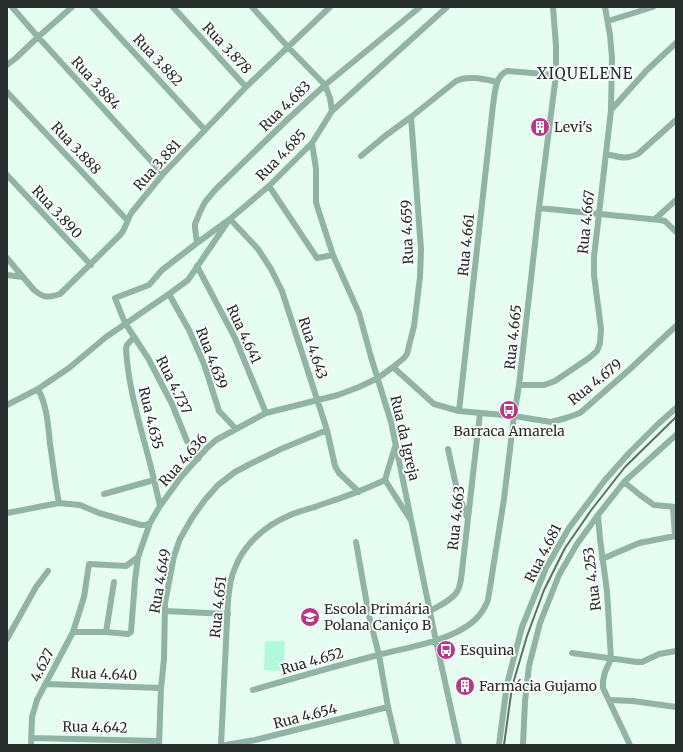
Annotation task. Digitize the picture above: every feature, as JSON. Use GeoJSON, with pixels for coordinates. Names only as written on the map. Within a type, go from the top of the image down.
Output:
{"type":"FeatureCollection","features":[{"type":"Feature","properties":{"kind":"street","name":"Rua 3.884"},"geometry":{"type":"LineString","coordinates":[[12,7],[163,174]]}},
{"type":"Feature","properties":{"kind":"street"},"geometry":{"type":"LineString","coordinates":[[7,65],[72,7]]}},
{"type":"Feature","properties":{"kind":"street","name":"Rua 3.882"},"geometry":{"type":"LineString","coordinates":[[92,7],[205,130]]}},
{"type":"Feature","properties":{"kind":"street","name":"Rua 3.878"},"geometry":{"type":"LineString","coordinates":[[173,7],[246,87]]}},
{"type":"Feature","properties":{"kind":"street"},"geometry":{"type":"LineString","coordinates":[[252,7],[325,85],[330,98],[332,111]]}},
{"type":"Feature","properties":{"kind":"street","name":"Rua 3.881"},"geometry":{"type":"LineString","coordinates":[[7,258],[23,278],[39,294],[45,297],[53,297],[60,294],[123,232],[127,220],[132,212],[163,174],[246,87],[330,7]]}},
{"type":"Feature","properties":{"kind":"street","name":"Rua 4.683"},"geometry":{"type":"LineString","coordinates":[[197,243],[195,224],[205,202],[216,189],[325,85],[420,7]]}},
{"type":"Feature","properties":{"kind":"street","name":"Rua 4.685"},"geometry":{"type":"LineString","coordinates":[[115,298],[149,285],[159,273],[230,219],[269,186],[312,143],[332,111],[447,7]]}},
{"type":"Feature","properties":{"kind":"street","name":"Rua 4.665"},"geometry":{"type":"LineString","coordinates":[[436,641],[458,631],[478,618],[484,610],[488,600],[504,499],[519,385],[556,75],[556,46],[553,7]]}},
{"type":"Feature","properties":{"kind":"street","name":"Rua 4.667"},"geometry":{"type":"LineString","coordinates":[[519,385],[544,385],[555,381],[589,358],[597,351],[600,343],[601,336],[594,275],[594,257],[611,110],[612,58],[605,7]]}},
{"type":"Feature","properties":{"kind":"street"},"geometry":{"type":"LineString","coordinates":[[608,21],[653,7]]}},
{"type":"Feature","properties":{"kind":"street"},"geometry":{"type":"LineString","coordinates":[[611,110],[638,79],[676,43]]}},
{"type":"Feature","properties":{"kind":"street"},"geometry":{"type":"LineString","coordinates":[[361,156],[456,81],[473,78],[497,82],[500,76],[507,71],[556,75]]}},
{"type":"Feature","properties":{"kind":"street","name":"Rua 4.661"},"geometry":{"type":"LineString","coordinates":[[459,411],[493,104],[497,82]]}},
{"type":"Feature","properties":{"kind":"street","name":"Rua 3.888"},"geometry":{"type":"LineString","coordinates":[[7,92],[127,220]]}},
{"type":"Feature","properties":{"kind":"street","name":"Rua 4.659"},"geometry":{"type":"LineString","coordinates":[[393,367],[407,354],[414,326],[420,270],[420,223],[410,117]]}},
{"type":"Feature","properties":{"kind":"street"},"geometry":{"type":"LineString","coordinates":[[606,154],[622,158],[630,158],[638,154],[676,120]]}},
{"type":"Feature","properties":{"kind":"street","name":"Rua da Igreja"},"geometry":{"type":"LineString","coordinates":[[312,143],[316,169],[316,202],[333,255],[359,313],[391,422],[459,745]]}},
{"type":"Feature","properties":{"kind":"street","name":"Rua 3.890"},"geometry":{"type":"LineString","coordinates":[[7,175],[90,265]]}},
{"type":"Feature","properties":{"kind":"street"},"geometry":{"type":"LineString","coordinates":[[269,186],[317,258],[333,255]]}},
{"type":"Feature","properties":{"kind":"street"},"geometry":{"type":"LineString","coordinates":[[655,219],[676,200]]}},
{"type":"Feature","properties":{"kind":"street"},"geometry":{"type":"LineString","coordinates":[[539,208],[655,219],[665,221],[676,232]]}},
{"type":"Feature","properties":{"kind":"street"},"geometry":{"type":"LineString","coordinates":[[7,405],[38,389],[69,368],[106,337],[170,294],[188,280],[230,219]]}},
{"type":"Feature","properties":{"kind":"street","name":"Rua 4.643"},"geometry":{"type":"LineString","coordinates":[[230,219],[258,249],[271,269],[282,291],[318,400],[327,430],[335,466],[340,473],[360,492]]}},
{"type":"Feature","properties":{"kind":"street","name":"Rua 4.641"},"geometry":{"type":"LineString","coordinates":[[197,266],[235,338],[266,414]]}},
{"type":"Feature","properties":{"kind":"street"},"geometry":{"type":"LineString","coordinates":[[7,275],[23,278]]}},
{"type":"Feature","properties":{"kind":"street","name":"Rua 4.639"},"geometry":{"type":"LineString","coordinates":[[170,294],[189,330],[204,364],[219,411],[236,428]]}},
{"type":"Feature","properties":{"kind":"street","name":"Rua 4.737"},"geometry":{"type":"LineString","coordinates":[[115,298],[125,323],[148,358],[172,404],[187,441],[198,459]]}},
{"type":"Feature","properties":{"kind":"street","name":"Rua 4.679"},"geometry":{"type":"LineString","coordinates":[[514,416],[551,422],[580,413],[676,326]]}},
{"type":"Feature","properties":{"kind":"street","name":"Rua 4.635"},"geometry":{"type":"LineString","coordinates":[[134,337],[127,345],[126,349],[129,382],[160,506]]}},
{"type":"Feature","properties":{"kind":"street"},"geometry":{"type":"LineString","coordinates":[[393,367],[434,404],[459,411],[514,416]]}},
{"type":"Feature","properties":{"kind":"street","name":"Rua 4.636"},"geometry":{"type":"LineString","coordinates":[[106,632],[128,634],[131,632],[138,557],[150,523],[160,506],[181,477],[207,448],[216,440],[236,428],[266,414],[338,395],[378,378],[393,367]]}},
{"type":"Feature","properties":{"kind":"street"},"geometry":{"type":"LineString","coordinates":[[38,389],[47,414],[59,503]]}},
{"type":"Feature","properties":{"kind":"street","name":"Rua 4.681"},"geometry":{"type":"LineString","coordinates":[[499,745],[507,684],[522,627],[546,568],[569,528],[605,480],[629,453],[676,408]]}},
{"type":"Feature","properties":{"kind":"street","name":"Rua 4.663"},"geometry":{"type":"LineString","coordinates":[[430,611],[454,596],[460,585],[480,413]]}},
{"type":"Feature","properties":{"kind":"street","name":"Rua 4.649"},"geometry":{"type":"LineString","coordinates":[[159,743],[161,688],[164,659],[165,603],[174,556],[180,539],[204,501],[218,485],[235,472],[327,430]]}},
{"type":"Feature","properties":{"kind":"street"},"geometry":{"type":"LineString","coordinates":[[523,745],[525,701],[529,666],[540,623],[559,575],[577,544],[624,482],[676,434]]}},
{"type":"Feature","properties":{"kind":"street"},"geometry":{"type":"LineString","coordinates":[[396,445],[386,480],[412,524]]}},
{"type":"Feature","properties":{"kind":"street"},"geometry":{"type":"LineString","coordinates":[[448,449],[457,490],[468,519]]}},
{"type":"Feature","properties":{"kind":"street"},"geometry":{"type":"LineString","coordinates":[[104,494],[154,480]]}},
{"type":"Feature","properties":{"kind":"street","name":"Rua 4.651"},"geometry":{"type":"LineString","coordinates":[[221,745],[228,601],[234,568],[243,553],[251,542],[264,530],[289,515],[360,492],[386,480]]}},
{"type":"Feature","properties":{"kind":"street"},"geometry":{"type":"LineString","coordinates":[[602,559],[639,543],[675,536],[674,507],[654,505],[624,482]]}},
{"type":"Feature","properties":{"kind":"street"},"geometry":{"type":"LineString","coordinates":[[7,513],[59,503],[80,505],[100,513],[141,525],[150,523]]}},
{"type":"Feature","properties":{"kind":"street","name":"Rua 4.253"},"geometry":{"type":"LineString","coordinates":[[598,515],[602,559],[607,591],[611,659],[605,672],[603,688],[630,745]]}},
{"type":"Feature","properties":{"kind":"street"},"geometry":{"type":"LineString","coordinates":[[356,542],[369,616],[379,655],[388,707],[397,745]]}},
{"type":"Feature","properties":{"kind":"street","name":"4.627"},"geometry":{"type":"LineString","coordinates":[[31,745],[33,711],[37,700],[73,632],[84,597],[89,564],[126,566],[138,557]]}},
{"type":"Feature","properties":{"kind":"street"},"geometry":{"type":"LineString","coordinates":[[7,639],[36,587],[48,571]]}},
{"type":"Feature","properties":{"kind":"street"},"geometry":{"type":"LineString","coordinates":[[73,632],[106,632],[114,582]]}},
{"type":"Feature","properties":{"kind":"street"},"geometry":{"type":"LineString","coordinates":[[165,611],[228,614]]}},
{"type":"Feature","properties":{"kind":"street","name":"Rua 4.652"},"geometry":{"type":"LineString","coordinates":[[252,690],[436,641]]}},
{"type":"Feature","properties":{"kind":"street"},"geometry":{"type":"LineString","coordinates":[[572,653],[642,662],[659,654],[676,651]]}},
{"type":"Feature","properties":{"kind":"street","name":"Rua 4.640"},"geometry":{"type":"LineString","coordinates":[[46,684],[161,688]]}},
{"type":"Feature","properties":{"kind":"street"},"geometry":{"type":"LineString","coordinates":[[609,700],[676,707]]}},
{"type":"Feature","properties":{"kind":"street","name":"Rua 4.654"},"geometry":{"type":"LineString","coordinates":[[226,745],[255,743],[388,707]]}},
{"type":"Feature","properties":{"kind":"street","name":"Rua 4.642"},"geometry":{"type":"LineString","coordinates":[[31,738],[62,742],[159,743]]}},
{"type":"Feature","properties":{"kind":"green space"},"geometry":{"type":"Polygon","coordinates":[[[265,641],[285,641],[284,671],[264,670],[265,641]]]}},
{"type":"Feature","properties":{"kind":"railway"},"geometry":{"type":"LineString","coordinates":[[504,745],[512,687],[527,636],[544,590],[565,548],[592,509],[625,467],[676,417]]}},
{"type":"Feature","properties":{"kind":"place","name":"Levi's"},"geometry":{"type":"Point","coordinates":[540,127]}},
{"type":"Feature","properties":{"kind":"place","name":"Barraca Amarela"},"geometry":{"type":"Point","coordinates":[509,410]}},
{"type":"Feature","properties":{"kind":"place","name":"Escola Primária Polana Caniço B"},"geometry":{"type":"Point","coordinates":[310,617]}},
{"type":"Feature","properties":{"kind":"place","name":"Esquina"},"geometry":{"type":"Point","coordinates":[446,650]}},
{"type":"Feature","properties":{"kind":"place","name":"Farmácia Gujamo"},"geometry":{"type":"Point","coordinates":[465,686]}},
{"type":"Feature","properties":{"kind":"district","name":"XIQUELENE"},"geometry":{"type":"Point","coordinates":[585,74]}}]}
